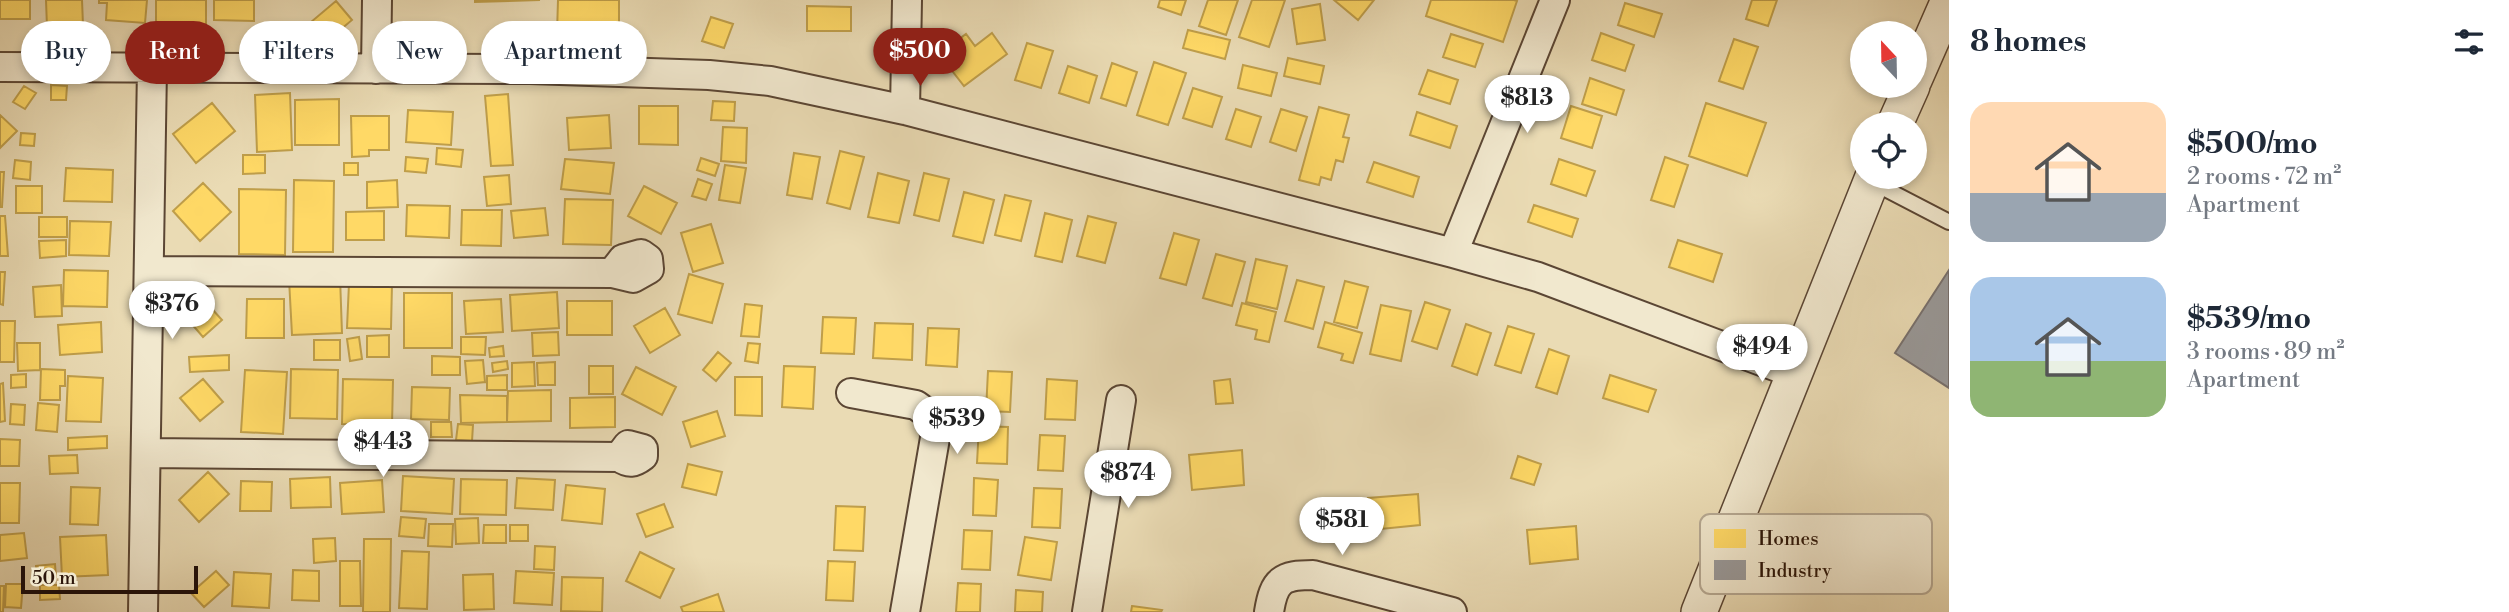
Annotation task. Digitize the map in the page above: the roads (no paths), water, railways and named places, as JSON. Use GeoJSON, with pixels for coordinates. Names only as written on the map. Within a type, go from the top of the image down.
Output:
{"type":"FeatureCollection","features":[{"type":"Feature","properties":{"kind":"street"},"geometry":{"type":"LineString","coordinates":[[377,0],[377,21]]}},
{"type":"Feature","properties":{"kind":"street"},"geometry":{"type":"LineString","coordinates":[[905,110],[907,0]]}},
{"type":"Feature","properties":{"kind":"street"},"geometry":{"type":"LineString","coordinates":[[1453,253],[1555,0]]}},
{"type":"Feature","properties":{"kind":"street"},"geometry":{"type":"LineString","coordinates":[[1927,50],[1949,0]]}},
{"type":"Feature","properties":{"kind":"street"},"geometry":{"type":"LineString","coordinates":[[0,67],[125,68]]}},
{"type":"Feature","properties":{"kind":"street"},"geometry":{"type":"LineString","coordinates":[[225,68],[372,69]]}},
{"type":"Feature","properties":{"kind":"street"},"geometry":{"type":"LineString","coordinates":[[467,69],[709,75],[770,81],[905,110],[1538,277],[1796,374]]}},
{"type":"Feature","properties":{"kind":"street"},"geometry":{"type":"LineString","coordinates":[[143,612],[152,84]]}},
{"type":"Feature","properties":{"kind":"street"},"geometry":{"type":"LineString","coordinates":[[1739,514],[1868,189]]}},
{"type":"Feature","properties":{"kind":"street"},"geometry":{"type":"LineString","coordinates":[[149,271],[612,272]]}},
{"type":"Feature","properties":{"kind":"street"},"geometry":{"type":"LineString","coordinates":[[851,393],[916,405],[934,418],[935,438],[905,612]]}},
{"type":"Feature","properties":{"kind":"street"},"geometry":{"type":"LineString","coordinates":[[1087,612],[1121,400]]}},
{"type":"Feature","properties":{"kind":"street"},"geometry":{"type":"LineString","coordinates":[[146,453],[619,457]]}},
{"type":"Feature","properties":{"kind":"street"},"geometry":{"type":"LineString","coordinates":[[1269,612],[1276,586],[1285,577],[1298,575],[1313,575],[1452,612]]}},
{"type":"Feature","properties":{"kind":"street"},"geometry":{"type":"LineString","coordinates":[[1699,612],[1706,594]]}},
{"type":"Feature","properties":{"kind":"lane"},"geometry":{"type":"LineString","coordinates":[[1891,189],[1948,220]]}}]}
